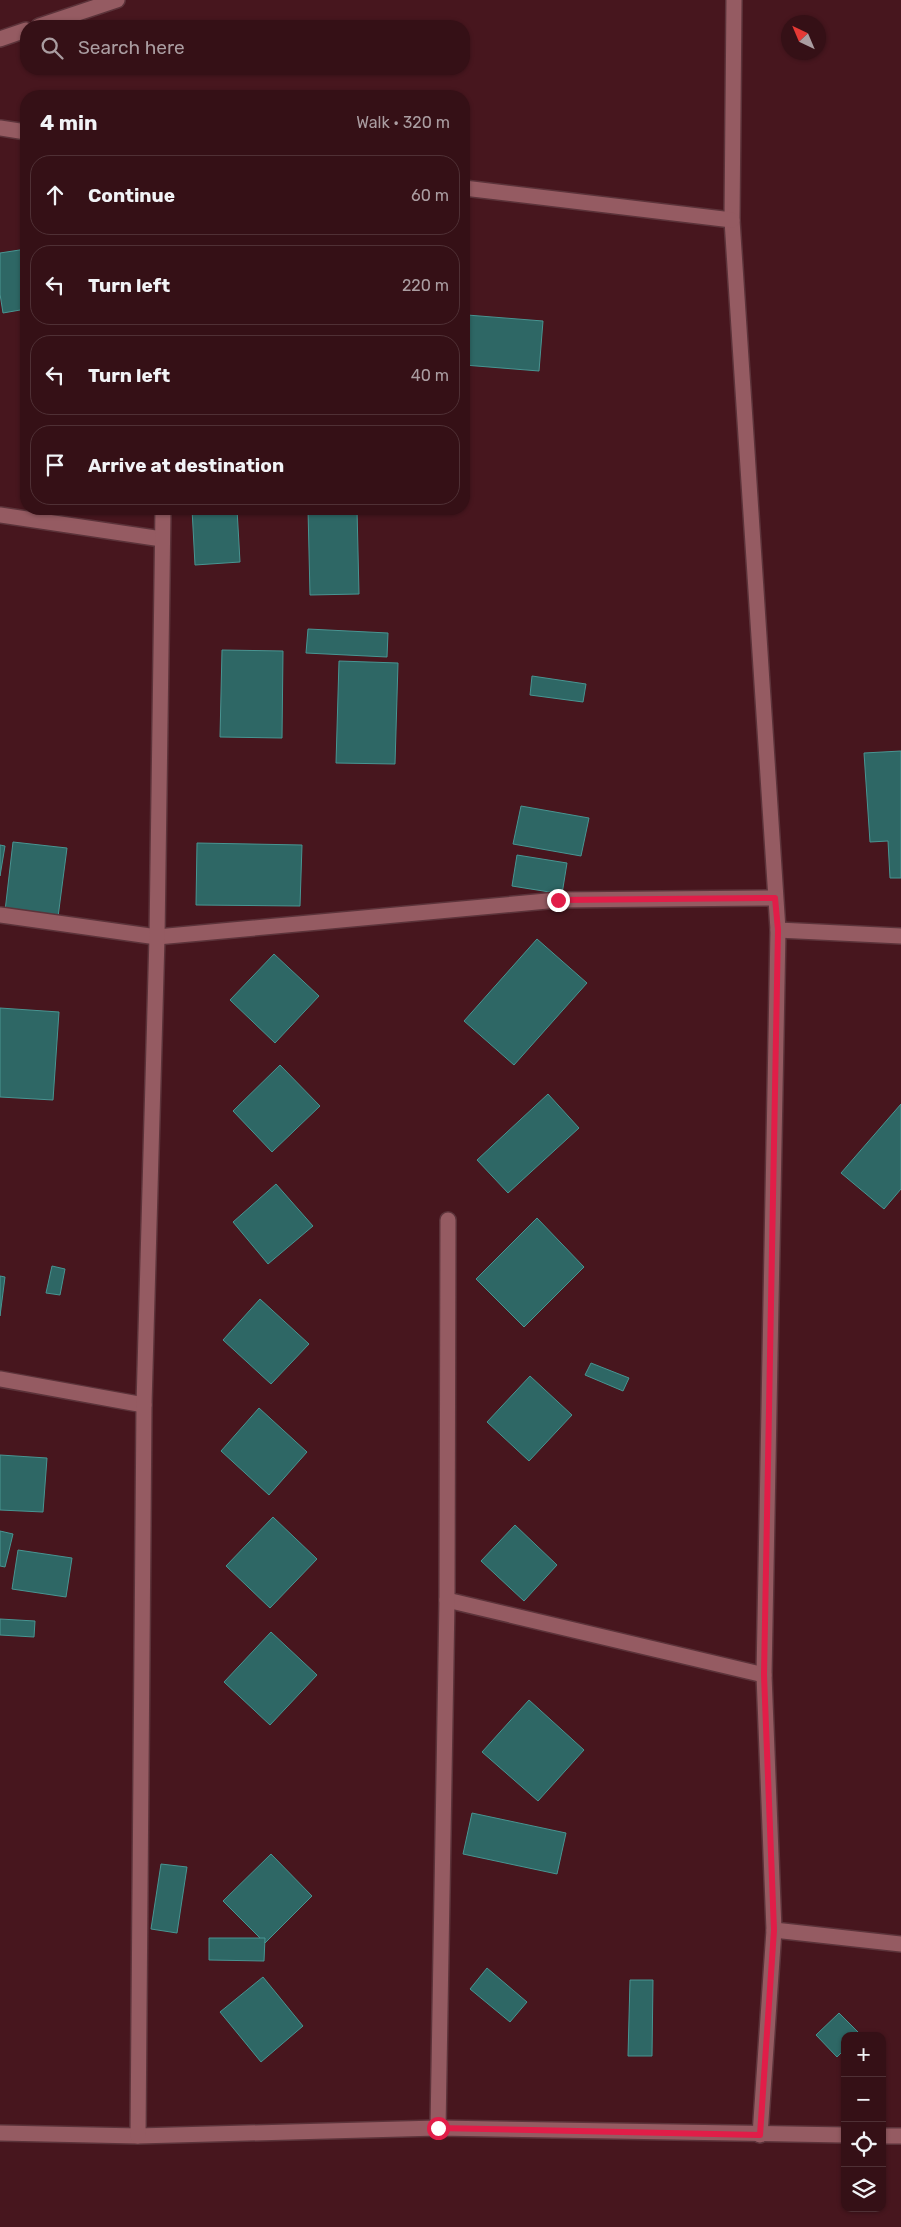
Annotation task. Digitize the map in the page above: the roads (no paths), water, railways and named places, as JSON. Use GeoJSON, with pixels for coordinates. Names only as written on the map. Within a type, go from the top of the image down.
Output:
{"type":"FeatureCollection","features":[{"type":"Feature","properties":{"kind":"street"},"geometry":{"type":"LineString","coordinates":[[57,20],[117,0]]}},
{"type":"Feature","properties":{"kind":"street"},"geometry":{"type":"LineString","coordinates":[[734,0],[732,220],[778,930],[764,1675],[774,1930],[760,2135]]}},
{"type":"Feature","properties":{"kind":"street"},"geometry":{"type":"LineString","coordinates":[[0,39],[20,32]]}},
{"type":"Feature","properties":{"kind":"street"},"geometry":{"type":"LineString","coordinates":[[0,128],[20,131]]}},
{"type":"Feature","properties":{"kind":"street"},"geometry":{"type":"LineString","coordinates":[[470,189],[732,220]]}},
{"type":"Feature","properties":{"kind":"street"},"geometry":{"type":"LineString","coordinates":[[0,515],[162,539]]}},
{"type":"Feature","properties":{"kind":"street"},"geometry":{"type":"LineString","coordinates":[[138,2136],[144,1405],[157,937],[163,515]]}},
{"type":"Feature","properties":{"kind":"street"},"geometry":{"type":"LineString","coordinates":[[0,915],[157,937],[558,900],[775,898]]}},
{"type":"Feature","properties":{"kind":"street"},"geometry":{"type":"LineString","coordinates":[[778,930],[901,936]]}},
{"type":"Feature","properties":{"kind":"street"},"geometry":{"type":"LineString","coordinates":[[438,2128],[447,1600],[448,1220]]}},
{"type":"Feature","properties":{"kind":"street"},"geometry":{"type":"LineString","coordinates":[[0,1379],[144,1405]]}},
{"type":"Feature","properties":{"kind":"street"},"geometry":{"type":"LineString","coordinates":[[447,1600],[764,1675]]}},
{"type":"Feature","properties":{"kind":"street"},"geometry":{"type":"LineString","coordinates":[[774,1930],[901,1944]]}},
{"type":"Feature","properties":{"kind":"street"},"geometry":{"type":"LineString","coordinates":[[0,2133],[138,2136],[438,2128],[841,2135]]}},
{"type":"Feature","properties":{"kind":"street"},"geometry":{"type":"LineString","coordinates":[[886,2136],[901,2136]]}}]}
